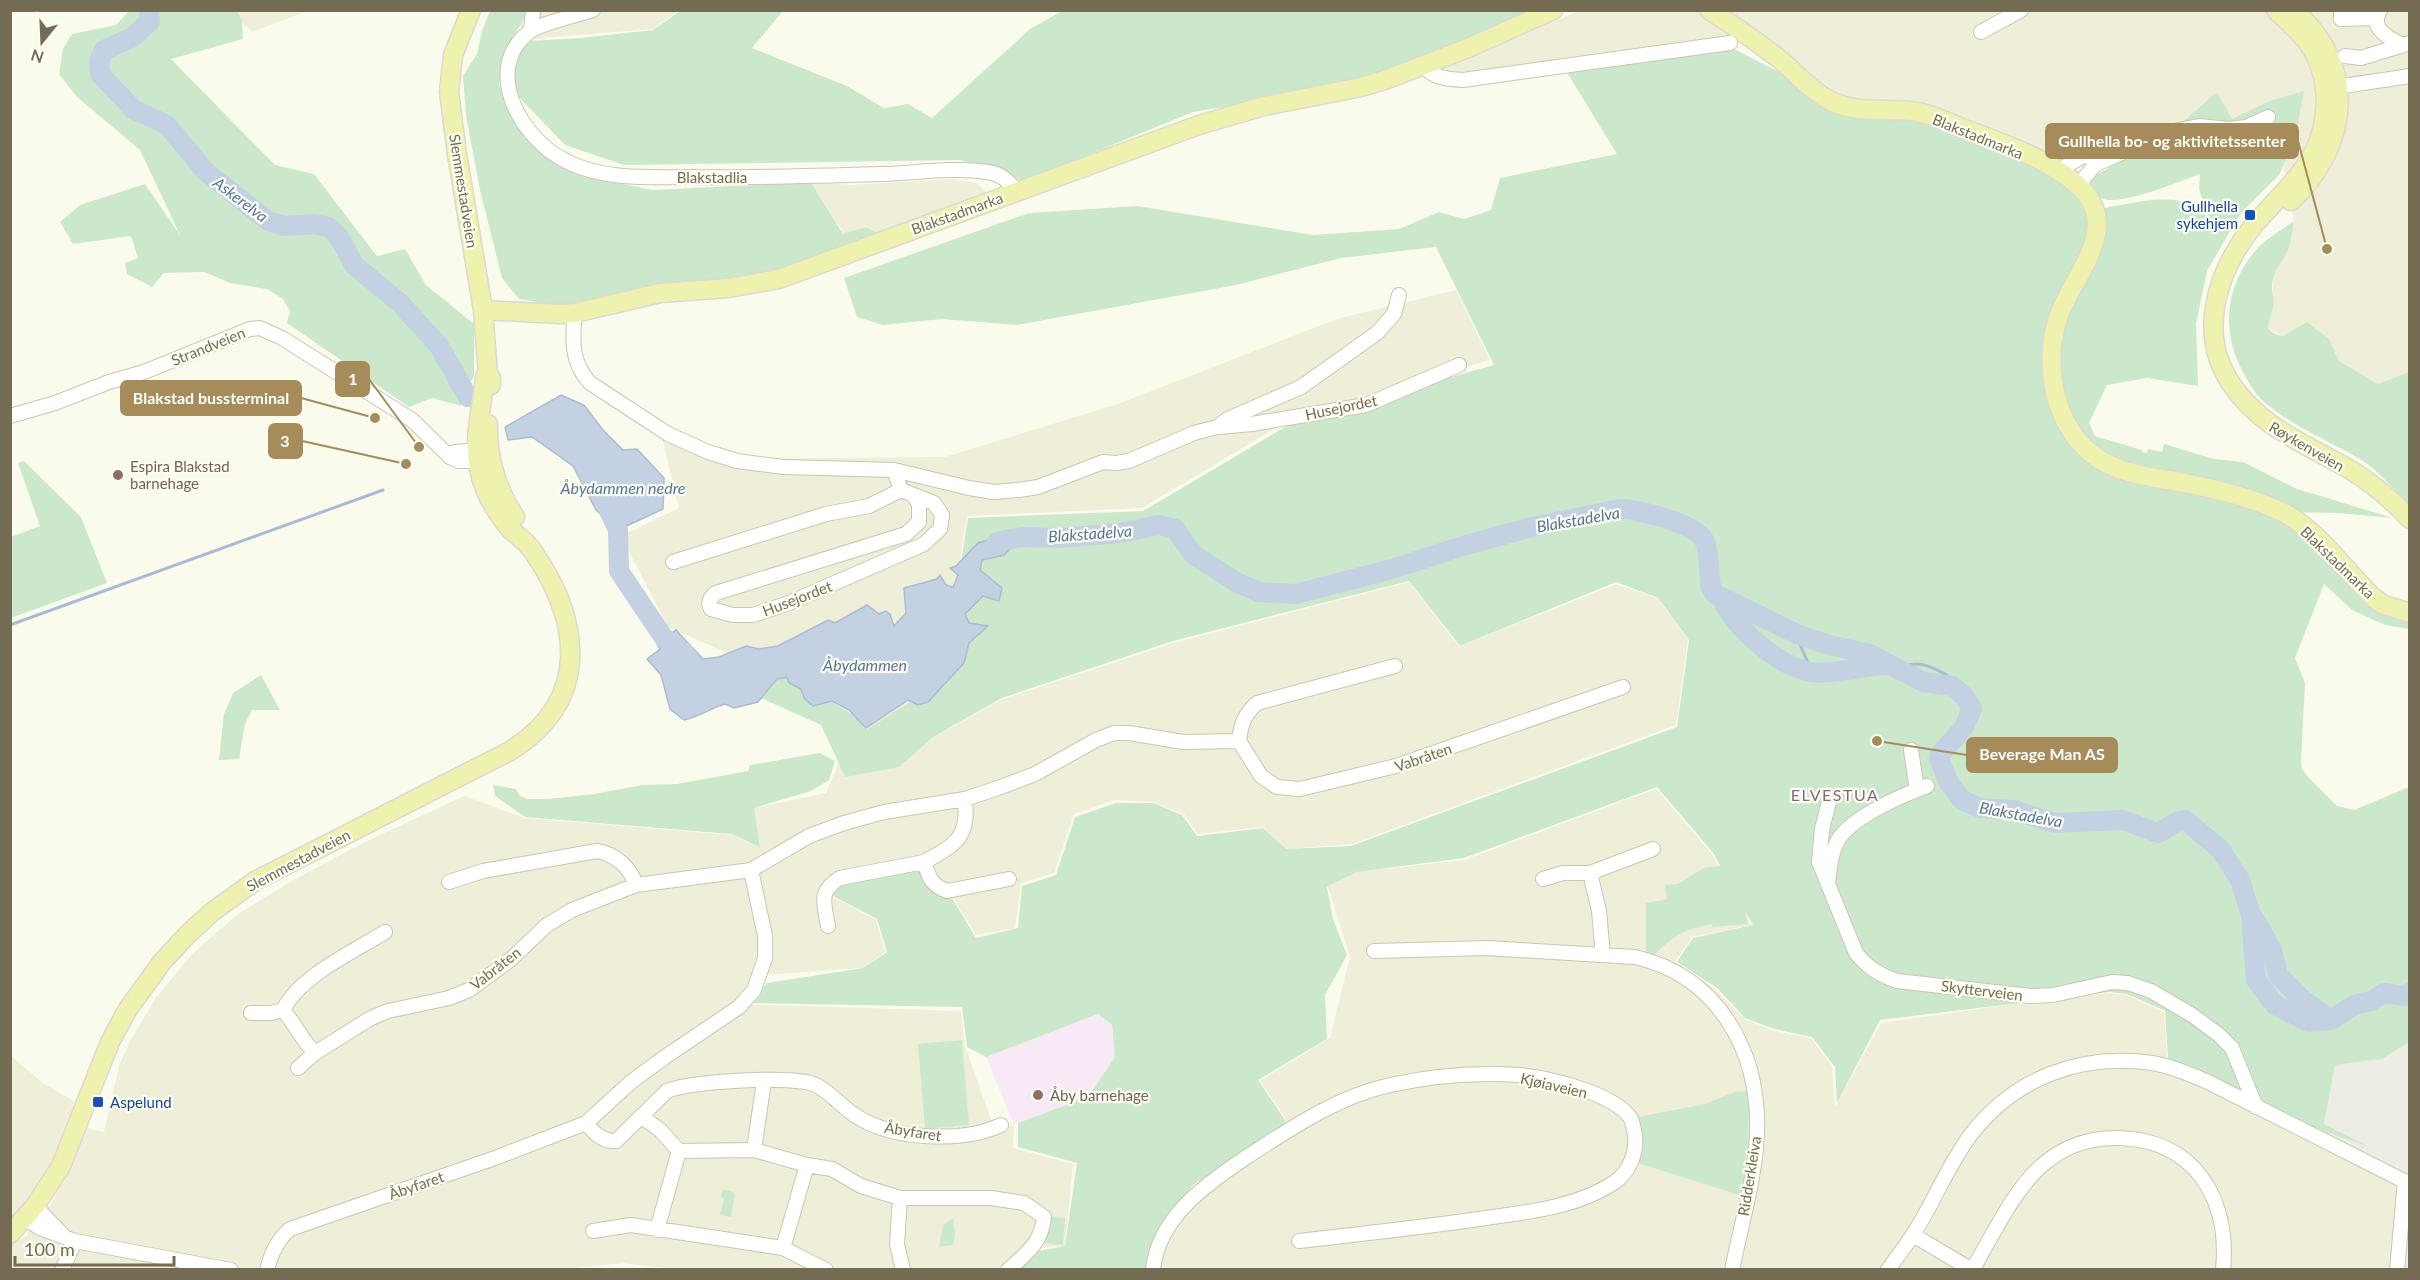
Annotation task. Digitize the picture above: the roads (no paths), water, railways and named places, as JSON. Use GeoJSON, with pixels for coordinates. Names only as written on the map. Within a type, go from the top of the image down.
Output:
{"type":"FeatureCollection","features":[{"type":"Feature","properties":{"kind":"main road","name":"Slemmestadveien"},"geometry":{"type":"LineString","coordinates":[[10,1234],[30,1213],[61,1166],[70,1148],[100,1066],[118,1026],[136,995],[188,934],[212,912],[255,881],[487,764],[518,746],[546,720],[561,695],[567,677],[570,632],[559,595],[524,538],[521,527],[481,455],[491,378],[488,375],[483,310],[449,92],[453,55],[471,10]]}},
{"type":"Feature","properties":{"kind":"main road","name":"Blakstadmarka"},"geometry":{"type":"LineString","coordinates":[[483,310],[549,314],[574,313],[660,293],[728,288],[779,279],[1016,191],[1234,114],[1361,87],[1423,66],[1553,10]]}},
{"type":"Feature","properties":{"kind":"main road","name":"Blakstadmarka"},"geometry":{"type":"LineString","coordinates":[[1709,10],[1780,60],[1816,92],[1830,101],[1860,110],[1919,112],[2001,143],[2059,171],[2078,185],[2095,208],[2095,237],[2087,260],[2058,318],[2052,350],[2053,387],[2073,435],[2095,456],[2120,470],[2240,495],[2286,514],[2305,527],[2375,599],[2384,605],[2409,613]]}},
{"type":"Feature","properties":{"kind":"main road","name":"Røykenveien"},"geometry":{"type":"LineString","coordinates":[[2276,10],[2308,44],[2331,88]]}},
{"type":"Feature","properties":{"kind":"main road","name":"Røykenveien"},"geometry":{"type":"LineString","coordinates":[[2292,10],[2313,30],[2331,58],[2331,88],[2336,126],[2323,164],[2303,190],[2234,256],[2219,288],[2214,320],[2217,355],[2229,381],[2253,410],[2272,427],[2366,481],[2409,519]]}},
{"type":"Feature","properties":{"kind":"street"},"geometry":{"type":"LineString","coordinates":[[533,10],[531,30],[593,10]]}},
{"type":"Feature","properties":{"kind":"street"},"geometry":{"type":"LineString","coordinates":[[1981,32],[2021,10]]}},
{"type":"Feature","properties":{"kind":"street"},"geometry":{"type":"LineString","coordinates":[[2341,10],[2341,19],[2378,14],[2377,26],[2383,34],[2406,44]]}},
{"type":"Feature","properties":{"kind":"street","name":"Blakstadlia"},"geometry":{"type":"LineString","coordinates":[[531,30],[521,38],[508,61],[508,92],[517,112],[544,146],[565,161],[591,171],[622,176],[720,178],[971,171],[989,172],[1002,177],[1016,191]]}},
{"type":"Feature","properties":{"kind":"street"},"geometry":{"type":"LineString","coordinates":[[1423,66],[1431,75],[1442,79],[1462,80],[1730,43]]}},
{"type":"Feature","properties":{"kind":"street"},"geometry":{"type":"LineString","coordinates":[[2345,56],[2361,58],[2406,44]]}},
{"type":"Feature","properties":{"kind":"street"},"geometry":{"type":"LineString","coordinates":[[2331,88],[2409,76]]}},
{"type":"Feature","properties":{"kind":"street"},"geometry":{"type":"LineString","coordinates":[[2078,185],[2096,164],[2169,132],[2199,126],[2229,129],[2246,127],[2268,117]]}},
{"type":"Feature","properties":{"kind":"street"},"geometry":{"type":"LineString","coordinates":[[2066,166],[2084,156],[2091,158],[2096,164]]}},
{"type":"Feature","properties":{"kind":"street","name":"Husejordet"},"geometry":{"type":"LineString","coordinates":[[1217,427],[1228,418],[1301,387],[1329,369],[1386,324],[1394,315],[1399,296]]}},
{"type":"Feature","properties":{"kind":"street","name":"Husejordet"},"geometry":{"type":"LineString","coordinates":[[574,313],[575,363],[581,374],[621,405],[668,434],[708,452],[737,461],[784,467],[894,470],[994,492],[1038,487],[1103,462],[1129,461],[1194,433],[1217,427],[1252,424],[1366,405],[1459,364]]}},
{"type":"Feature","properties":{"kind":"street","name":"Strandveien"},"geometry":{"type":"LineString","coordinates":[[11,416],[144,372],[241,332],[260,328],[282,338],[412,420],[447,454],[458,451],[481,455]]}},
{"type":"Feature","properties":{"kind":"street"},"geometry":{"type":"LineString","coordinates":[[673,562],[826,514],[869,506],[901,490],[894,470]]}},
{"type":"Feature","properties":{"kind":"street","name":"Husejordet"},"geometry":{"type":"LineString","coordinates":[[901,490],[934,503],[942,515],[940,529],[924,544],[822,589],[753,615],[733,615],[711,609],[710,598],[716,593],[906,534],[919,522],[919,504],[914,496]]}},
{"type":"Feature","properties":{"kind":"street"},"geometry":{"type":"LineString","coordinates":[[1239,741],[1242,722],[1257,704],[1395,666]]}},
{"type":"Feature","properties":{"kind":"street","name":"Vabråten"},"geometry":{"type":"LineString","coordinates":[[298,1068],[315,1053],[371,1018],[388,1011],[449,998],[469,990],[510,960],[547,925],[572,910],[636,885],[751,870],[809,836],[884,812],[965,799],[1035,774],[1096,740],[1114,733],[1129,733],[1183,742],[1239,741],[1261,776],[1277,787],[1300,789],[1396,766],[1623,687]]}},
{"type":"Feature","properties":{"kind":"street"},"geometry":{"type":"LineString","coordinates":[[1828,885],[1833,852],[1840,837],[1882,806],[1922,788],[1911,750]]}},
{"type":"Feature","properties":{"kind":"street","name":"Skytterveien"},"geometry":{"type":"LineString","coordinates":[[1830,798],[1820,848],[1820,862],[1856,953],[1867,966],[1880,975],[1897,981],[2030,996],[2053,995],[2112,982],[2128,983],[2151,991],[2192,1015],[2232,1048],[2256,1107]]}},
{"type":"Feature","properties":{"kind":"street"},"geometry":{"type":"LineString","coordinates":[[828,926],[824,903],[829,885],[840,878],[924,862],[946,849],[965,831],[967,815],[965,799]]}},
{"type":"Feature","properties":{"kind":"street"},"geometry":{"type":"LineString","coordinates":[[1543,879],[1563,873],[1590,873],[1653,849]]}},
{"type":"Feature","properties":{"kind":"street"},"geometry":{"type":"LineString","coordinates":[[449,882],[483,871],[597,851],[610,853],[633,877],[636,885]]}},
{"type":"Feature","properties":{"kind":"street"},"geometry":{"type":"LineString","coordinates":[[924,862],[930,880],[937,887],[947,891],[1009,879]]}},
{"type":"Feature","properties":{"kind":"street","name":"Åbyfaret"},"geometry":{"type":"LineString","coordinates":[[267,1269],[280,1237],[290,1229],[586,1124],[631,1082],[739,1007],[754,990],[765,958],[765,936],[751,870]]}},
{"type":"Feature","properties":{"kind":"street"},"geometry":{"type":"LineString","coordinates":[[1590,873],[1599,911],[1603,955]]}},
{"type":"Feature","properties":{"kind":"street"},"geometry":{"type":"LineString","coordinates":[[251,1013],[271,1013],[283,1010],[290,996],[302,985],[386,932]]}},
{"type":"Feature","properties":{"kind":"street","name":"Ridderkleiva"},"geometry":{"type":"LineString","coordinates":[[1374,951],[1486,948],[1635,957],[1654,961],[1678,972],[1697,986],[1717,1005],[1742,1044],[1756,1100],[1757,1134],[1751,1178],[1732,1269]]}},
{"type":"Feature","properties":{"kind":"street"},"geometry":{"type":"LineString","coordinates":[[283,1010],[304,1042],[315,1053]]}},
{"type":"Feature","properties":{"kind":"street"},"geometry":{"type":"LineString","coordinates":[[1888,1269],[1913,1235],[1971,1135],[1989,1113],[2028,1085],[2057,1071],[2092,1062],[2153,1063],[2178,1070],[2208,1082],[2407,1182],[2397,1269]]}},
{"type":"Feature","properties":{"kind":"street","name":"Kjøiaveien"},"geometry":{"type":"LineString","coordinates":[[1153,1269],[1158,1247],[1170,1224],[1193,1196],[1221,1174],[1307,1118],[1359,1093],[1418,1080],[1476,1075],[1521,1076],[1581,1089],[1601,1097],[1618,1107],[1630,1118],[1634,1127],[1633,1154],[1624,1173],[1616,1181],[1597,1192],[1564,1204],[1529,1212],[1436,1226],[1299,1241]]}},
{"type":"Feature","properties":{"kind":"street","name":"Åbyfaret"},"geometry":{"type":"LineString","coordinates":[[586,1124],[601,1138],[616,1141],[667,1091],[676,1087],[695,1084],[802,1080],[816,1085],[856,1117],[883,1128],[938,1137],[972,1135],[1001,1125]]}},
{"type":"Feature","properties":{"kind":"street"},"geometry":{"type":"LineString","coordinates":[[754,1150],[764,1081]]}},
{"type":"Feature","properties":{"kind":"street"},"geometry":{"type":"LineString","coordinates":[[642,1117],[660,1130],[679,1151],[754,1150],[807,1165],[832,1168],[861,1186],[900,1198],[992,1198],[1024,1203],[1039,1211],[1044,1217],[1038,1241],[1008,1269]]}},
{"type":"Feature","properties":{"kind":"street"},"geometry":{"type":"LineString","coordinates":[[1913,1235],[1972,1269],[2018,1192],[2040,1167],[2067,1149],[2086,1141],[2105,1138],[2143,1140],[2181,1157],[2198,1172],[2220,1214],[2223,1226],[2223,1269]]}},
{"type":"Feature","properties":{"kind":"street"},"geometry":{"type":"LineString","coordinates":[[657,1230],[679,1151]]}},
{"type":"Feature","properties":{"kind":"street"},"geometry":{"type":"LineString","coordinates":[[783,1248],[807,1165]]}},
{"type":"Feature","properties":{"kind":"street"},"geometry":{"type":"LineString","coordinates":[[900,1198],[897,1244],[903,1269]]}},
{"type":"Feature","properties":{"kind":"street"},"geometry":{"type":"LineString","coordinates":[[30,1213],[42,1229],[70,1239],[231,1269]]}},
{"type":"Feature","properties":{"kind":"street"},"geometry":{"type":"LineString","coordinates":[[593,1231],[631,1225],[783,1248],[826,1269]]}},
{"type":"Feature","properties":{"kind":"street"},"geometry":{"type":"LineString","coordinates":[[62,1269],[70,1239]]}},
{"type":"Feature","properties":{"kind":"water","name":"Åbydammen nedre"},"geometry":{"type":"Polygon","coordinates":[[[561,395],[584,405],[603,430],[623,450],[637,449],[664,478],[663,509],[618,530],[596,510],[573,466],[532,437],[508,440],[505,427],[561,395]]]}},
{"type":"Feature","properties":{"kind":"water","name":"Åbydammen"},"geometry":{"type":"Polygon","coordinates":[[[1011,533],[1027,541],[1016,543],[1004,555],[982,560],[980,570],[1002,588],[999,601],[983,596],[965,614],[969,623],[988,626],[969,643],[964,663],[928,702],[918,705],[908,700],[866,728],[849,710],[832,701],[813,706],[804,698],[801,689],[789,683],[787,677],[777,679],[758,702],[734,708],[725,704],[684,720],[670,709],[661,675],[647,659],[660,649],[657,644],[676,630],[703,659],[719,657],[746,646],[759,649],[778,646],[828,620],[835,623],[867,605],[879,614],[886,611],[890,614],[894,626],[906,613],[904,588],[937,579],[940,575],[946,585],[953,587],[958,575],[950,568],[956,566],[978,543],[1011,533]]]}},
{"type":"Feature","properties":{"kind":"waterway","name":"Askerelva"},"geometry":{"type":"LineString","coordinates":[[149,10],[150,21],[133,37],[104,50],[99,61],[100,74],[133,109],[167,125],[205,171],[268,221],[284,226],[314,224],[329,227],[339,237],[354,265],[400,303],[439,346],[468,397]]}},
{"type":"Feature","properties":{"kind":"waterway"},"geometry":{"type":"LineString","coordinates":[[10,625],[383,490]]}},
{"type":"Feature","properties":{"kind":"waterway"},"geometry":{"type":"LineString","coordinates":[[607,506],[618,530],[619,571],[664,638],[685,653]]}},
{"type":"Feature","properties":{"kind":"waterway","name":"Blakstadelva"},"geometry":{"type":"LineString","coordinates":[[997,542],[1022,537],[1058,538],[1120,533],[1159,525],[1175,529],[1194,555],[1238,583],[1259,592],[1296,594],[1392,569],[1532,527],[1620,509],[1667,519],[1692,529],[1705,542],[1711,588],[1715,594],[1797,634],[1829,645],[1870,654],[1923,682],[1952,686],[1964,696],[1972,709],[1964,727],[1939,758],[1949,783],[1962,800],[1980,808],[2013,810],[2055,823],[2123,820],[2158,833],[2185,820],[2220,849],[2240,880],[2251,915],[2256,980],[2275,1005],[2309,1022],[2331,1020],[2354,1005],[2371,1001],[2384,993],[2404,996],[2410,992]]}},
{"type":"Feature","properties":{"kind":"waterway"},"geometry":{"type":"LineString","coordinates":[[1723,601],[1748,635],[1772,655],[1798,668],[1818,673],[1889,664]]}},
{"type":"Feature","properties":{"kind":"waterway"},"geometry":{"type":"LineString","coordinates":[[1795,633],[1812,672]]}},
{"type":"Feature","properties":{"kind":"waterway"},"geometry":{"type":"LineString","coordinates":[[1899,668],[1913,664],[1929,666],[1947,675],[1952,686]]}},
{"type":"Feature","properties":{"kind":"waterway"},"geometry":{"type":"LineString","coordinates":[[2254,918],[2272,950],[2278,975],[2303,1000],[2331,1020]]}},
{"type":"Feature","properties":{"kind":"place","name":"Gullhella sykehjem"},"geometry":{"type":"Point","coordinates":[2250,215]}},
{"type":"Feature","properties":{"kind":"place","name":"Gullhella bo- og aktivitetssenter"},"geometry":{"type":"Point","coordinates":[2327,249]}},
{"type":"Feature","properties":{"kind":"place","name":"Blakstad bussterminal"},"geometry":{"type":"Point","coordinates":[375,418]}},
{"type":"Feature","properties":{"kind":"place","name":"1"},"geometry":{"type":"Point","coordinates":[419,447]}},
{"type":"Feature","properties":{"kind":"place","name":"3"},"geometry":{"type":"Point","coordinates":[406,464]}},
{"type":"Feature","properties":{"kind":"place","name":"Espira Blakstad barnehage"},"geometry":{"type":"Point","coordinates":[118,475]}},
{"type":"Feature","properties":{"kind":"place","name":"Beverage Man AS"},"geometry":{"type":"Point","coordinates":[1877,741]}},
{"type":"Feature","properties":{"kind":"place","name":"Åby barnehage"},"geometry":{"type":"Point","coordinates":[1038,1095]}},
{"type":"Feature","properties":{"kind":"place","name":"Aspelund"},"geometry":{"type":"Point","coordinates":[98,1102]}},
{"type":"Feature","properties":{"kind":"district","name":"ELVESTUA"},"geometry":{"type":"Point","coordinates":[1835,794]}}]}
